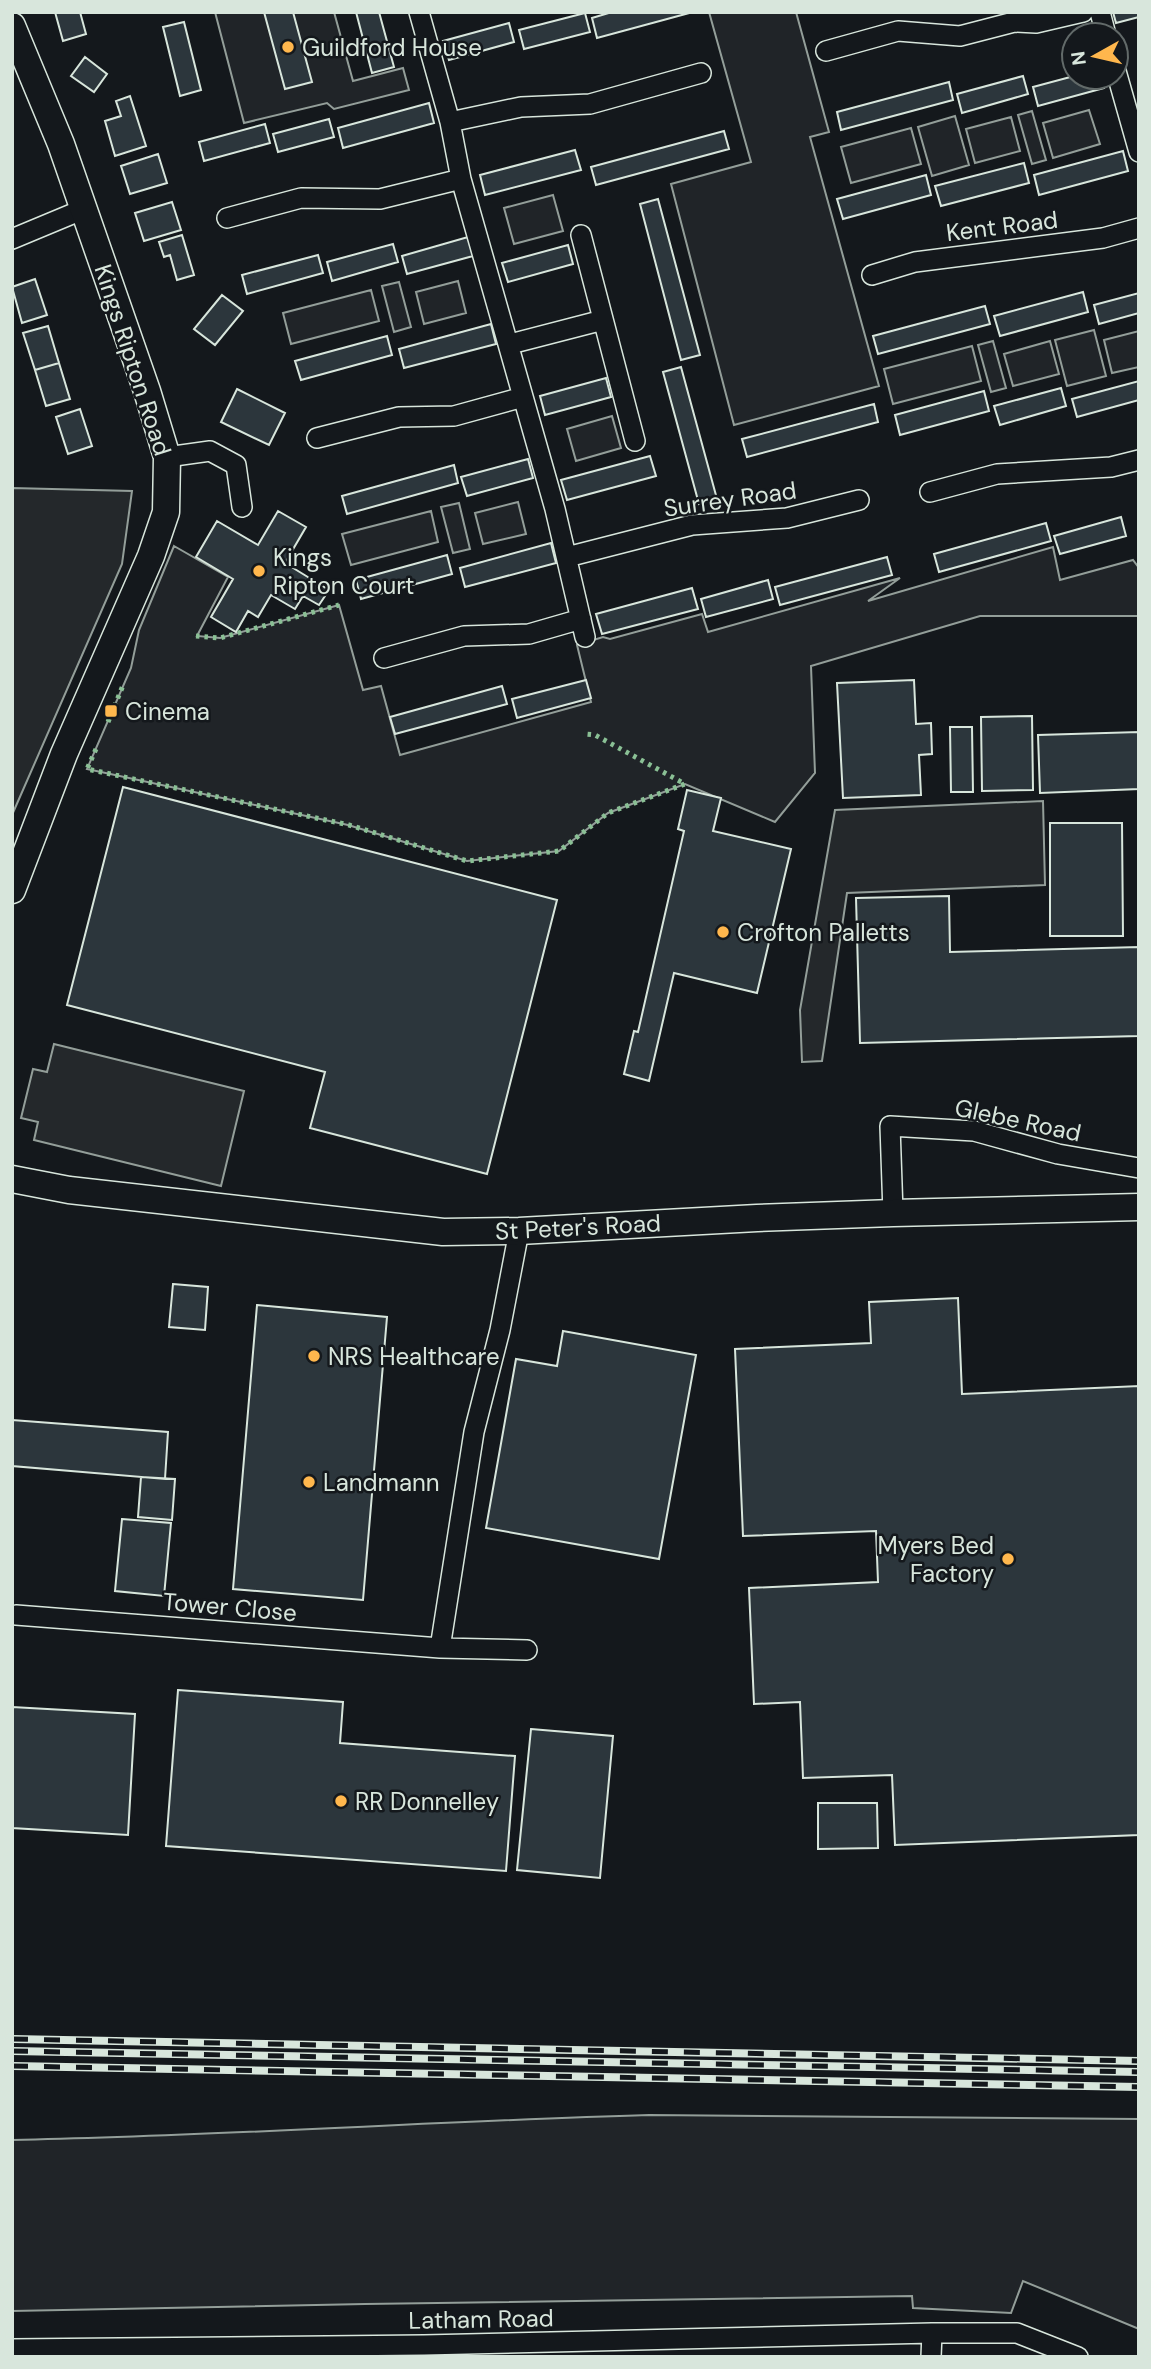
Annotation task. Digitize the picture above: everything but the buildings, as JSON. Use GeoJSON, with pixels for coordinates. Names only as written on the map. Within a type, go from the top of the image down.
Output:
{"type":"FeatureCollection","features":[{"type":"Feature","properties":{"kind":"street"},"geometry":{"type":"LineString","coordinates":[[384,658],[464,636],[530,634],[583,628],[567,557],[510,344],[461,179],[450,122],[419,12]]}},
{"type":"Feature","properties":{"kind":"street"},"geometry":{"type":"LineString","coordinates":[[826,51],[898,32],[960,36],[1014,22],[1036,23],[1083,12]]}},
{"type":"Feature","properties":{"kind":"street","name":"Kings Ripton Road"},"geometry":{"type":"LineString","coordinates":[[12,26],[61,144],[167,457],[166,512],[151,556],[64,754],[12,890]]}},
{"type":"Feature","properties":{"kind":"street"},"geometry":{"type":"LineString","coordinates":[[450,122],[521,107],[590,104],[701,73]]}},
{"type":"Feature","properties":{"kind":"street"},"geometry":{"type":"LineString","coordinates":[[1122,91],[1139,152]]}},
{"type":"Feature","properties":{"kind":"street"},"geometry":{"type":"LineString","coordinates":[[227,218],[301,198],[380,199],[461,179]]}},
{"type":"Feature","properties":{"kind":"street"},"geometry":{"type":"LineString","coordinates":[[12,239],[84,209]]}},
{"type":"Feature","properties":{"kind":"street","name":"Kent Road"},"geometry":{"type":"LineString","coordinates":[[872,275],[915,262],[1103,238],[1139,228]]}},
{"type":"Feature","properties":{"kind":"street"},"geometry":{"type":"LineString","coordinates":[[581,235],[635,441]]}},
{"type":"Feature","properties":{"kind":"street"},"geometry":{"type":"LineString","coordinates":[[510,344],[603,320]]}},
{"type":"Feature","properties":{"kind":"street"},"geometry":{"type":"LineString","coordinates":[[317,438],[399,417],[454,416],[523,397]]}},
{"type":"Feature","properties":{"kind":"street"},"geometry":{"type":"LineString","coordinates":[[167,457],[210,451],[236,465],[242,507]]}},
{"type":"Feature","properties":{"kind":"street"},"geometry":{"type":"LineString","coordinates":[[930,492],[997,474],[1111,467],[1139,460]]}},
{"type":"Feature","properties":{"kind":"street","name":"Surrey Road"},"geometry":{"type":"LineString","coordinates":[[567,557],[692,525],[787,517],[859,500]]}},
{"type":"Feature","properties":{"kind":"street","name":"Glebe Road"},"geometry":{"type":"LineString","coordinates":[[893,1213],[890,1126],[974,1131],[1058,1154],[1139,1168]]}},
{"type":"Feature","properties":{"kind":"street","name":"St Peter's Road"},"geometry":{"type":"LineString","coordinates":[[15,1178],[69,1190],[443,1232],[519,1231],[893,1213],[1139,1207]]}},
{"type":"Feature","properties":{"kind":"street"},"geometry":{"type":"LineString","coordinates":[[440,1648],[474,1432],[500,1329],[519,1231]]}},
{"type":"Feature","properties":{"kind":"street","name":"Tower Close"},"geometry":{"type":"LineString","coordinates":[[16,1615],[440,1648],[527,1650]]}},
{"type":"Feature","properties":{"kind":"street"},"geometry":{"type":"LineString","coordinates":[[931,2357],[932,2333]]}},
{"type":"Feature","properties":{"kind":"street","name":"Latham Road"},"geometry":{"type":"LineString","coordinates":[[25,2351],[1017,2333],[1078,2357]]}},
{"type":"Feature","properties":{"kind":"shaded area"},"geometry":{"type":"Polygon","coordinates":[[[215,12],[334,12],[353,81],[403,68],[409,90],[334,109],[327,103],[244,123],[215,12]]]}},
{"type":"Feature","properties":{"kind":"shaded area"},"geometry":{"type":"Polygon","coordinates":[[[709,12],[796,12],[829,132],[810,137],[879,386],[734,425],[671,184],[751,162],[709,12]]]}},
{"type":"Feature","properties":{"kind":"shaded area"},"geometry":{"type":"Polygon","coordinates":[[[1089,110],[1100,144],[1053,158],[1043,123],[1089,110]]]}},
{"type":"Feature","properties":{"kind":"shaded area"},"geometry":{"type":"Polygon","coordinates":[[[1032,111],[1046,160],[1032,164],[1018,115],[1032,111]]]}},
{"type":"Feature","properties":{"kind":"shaded area"},"geometry":{"type":"Polygon","coordinates":[[[955,116],[969,165],[932,176],[918,127],[955,116]]]}},
{"type":"Feature","properties":{"kind":"shaded area"},"geometry":{"type":"Polygon","coordinates":[[[1011,117],[1020,151],[975,163],[966,129],[1011,117]]]}},
{"type":"Feature","properties":{"kind":"shaded area"},"geometry":{"type":"Polygon","coordinates":[[[911,128],[921,164],[851,183],[841,147],[911,128]]]}},
{"type":"Feature","properties":{"kind":"shaded area"},"geometry":{"type":"Polygon","coordinates":[[[553,195],[563,231],[514,244],[504,208],[553,195]]]}},
{"type":"Feature","properties":{"kind":"shaded area"},"geometry":{"type":"Polygon","coordinates":[[[458,281],[466,313],[424,324],[416,292],[458,281]]]}},
{"type":"Feature","properties":{"kind":"shaded area"},"geometry":{"type":"Polygon","coordinates":[[[399,282],[411,327],[394,332],[382,286],[399,282]]]}},
{"type":"Feature","properties":{"kind":"shaded area"},"geometry":{"type":"Polygon","coordinates":[[[371,290],[379,321],[291,344],[283,313],[371,290]]]}},
{"type":"Feature","properties":{"kind":"shaded area"},"geometry":{"type":"Polygon","coordinates":[[[1094,330],[1106,376],[1067,386],[1055,340],[1094,330]]]}},
{"type":"Feature","properties":{"kind":"shaded area"},"geometry":{"type":"Polygon","coordinates":[[[1139,331],[1139,367],[1112,373],[1104,340],[1139,331]]]}},
{"type":"Feature","properties":{"kind":"shaded area"},"geometry":{"type":"Polygon","coordinates":[[[993,341],[1006,388],[991,392],[978,345],[993,341]]]}},
{"type":"Feature","properties":{"kind":"shaded area"},"geometry":{"type":"Polygon","coordinates":[[[1050,341],[1059,374],[1013,386],[1004,354],[1050,341]]]}},
{"type":"Feature","properties":{"kind":"shaded area"},"geometry":{"type":"Polygon","coordinates":[[[972,346],[981,381],[893,404],[884,369],[972,346]]]}},
{"type":"Feature","properties":{"kind":"shaded area"},"geometry":{"type":"Polygon","coordinates":[[[612,416],[621,448],[576,461],[567,429],[612,416]]]}},
{"type":"Feature","properties":{"kind":"shaded area"},"geometry":{"type":"Polygon","coordinates":[[[12,488],[132,491],[122,564],[12,815],[12,488]]]}},
{"type":"Feature","properties":{"kind":"shaded area"},"geometry":{"type":"Polygon","coordinates":[[[518,502],[526,534],[483,544],[475,513],[518,502]]]}},
{"type":"Feature","properties":{"kind":"shaded area"},"geometry":{"type":"Polygon","coordinates":[[[459,503],[470,549],[453,553],[441,507],[459,503]]]}},
{"type":"Feature","properties":{"kind":"shaded area"},"geometry":{"type":"Polygon","coordinates":[[[431,511],[438,542],[351,565],[342,534],[431,511]]]}},
{"type":"Feature","properties":{"kind":"shaded area"},"geometry":{"type":"Polygon","coordinates":[[[174,546],[228,577],[197,636],[220,638],[339,605],[363,690],[381,686],[400,755],[591,702],[577,645],[603,637],[610,639],[702,614],[708,632],[900,578],[868,601],[1053,547],[1060,580],[1133,560],[1139,568],[1139,616],[980,616],[811,666],[815,773],[775,822],[685,784],[608,813],[559,851],[467,861],[348,825],[87,769],[131,668],[139,630],[174,546]]]}},
{"type":"Feature","properties":{"kind":"shaded area"},"geometry":{"type":"Polygon","coordinates":[[[1043,801],[1045,885],[847,893],[822,1061],[802,1062],[800,1010],[835,810],[1043,801]]]}},
{"type":"Feature","properties":{"kind":"shaded area"},"geometry":{"type":"Polygon","coordinates":[[[54,1044],[244,1091],[221,1186],[34,1140],[38,1122],[21,1118],[33,1069],[47,1072],[54,1044]]]}},
{"type":"Feature","properties":{"kind":"shaded area"},"geometry":{"type":"Polygon","coordinates":[[[649,2115],[1139,2119],[1139,2329],[1023,2281],[1011,2313],[913,2308],[912,2296],[12,2311],[12,2140],[649,2115]]]}},
{"type":"Feature","properties":{"kind":"railway"},"geometry":{"type":"LineString","coordinates":[[12,2039],[1139,2061]]}},
{"type":"Feature","properties":{"kind":"railway"},"geometry":{"type":"LineString","coordinates":[[12,2051],[1139,2072]]}},
{"type":"Feature","properties":{"kind":"railway"},"geometry":{"type":"LineString","coordinates":[[12,2066],[1139,2087]]}},
{"type":"Feature","properties":{"kind":"hedge"},"geometry":{"type":"LineString","coordinates":[[196,636],[220,638],[339,605]]}},
{"type":"Feature","properties":{"kind":"hedge"},"geometry":{"type":"LineString","coordinates":[[108,722],[124,683]]}},
{"type":"Feature","properties":{"kind":"hedge"},"geometry":{"type":"LineString","coordinates":[[96,749],[87,769],[349,825],[467,861],[559,851],[608,813],[685,784],[595,735],[585,734]]}},
{"type":"Feature","properties":{"kind":"place","name":"Guildford House"},"geometry":{"type":"Point","coordinates":[288,47]}},
{"type":"Feature","properties":{"kind":"place","name":"Kings Ripton Court"},"geometry":{"type":"Point","coordinates":[259,571]}},
{"type":"Feature","properties":{"kind":"place","name":"Cinema"},"geometry":{"type":"Point","coordinates":[111,711]}},
{"type":"Feature","properties":{"kind":"place","name":"Crofton Palletts"},"geometry":{"type":"Point","coordinates":[723,932]}},
{"type":"Feature","properties":{"kind":"place","name":"NRS Healthcare"},"geometry":{"type":"Point","coordinates":[314,1356]}},
{"type":"Feature","properties":{"kind":"place","name":"Landmann"},"geometry":{"type":"Point","coordinates":[309,1482]}},
{"type":"Feature","properties":{"kind":"place","name":"Myers Bed Factory"},"geometry":{"type":"Point","coordinates":[1008,1559]}},
{"type":"Feature","properties":{"kind":"place","name":"RR Donnelley"},"geometry":{"type":"Point","coordinates":[341,1801]}}]}
